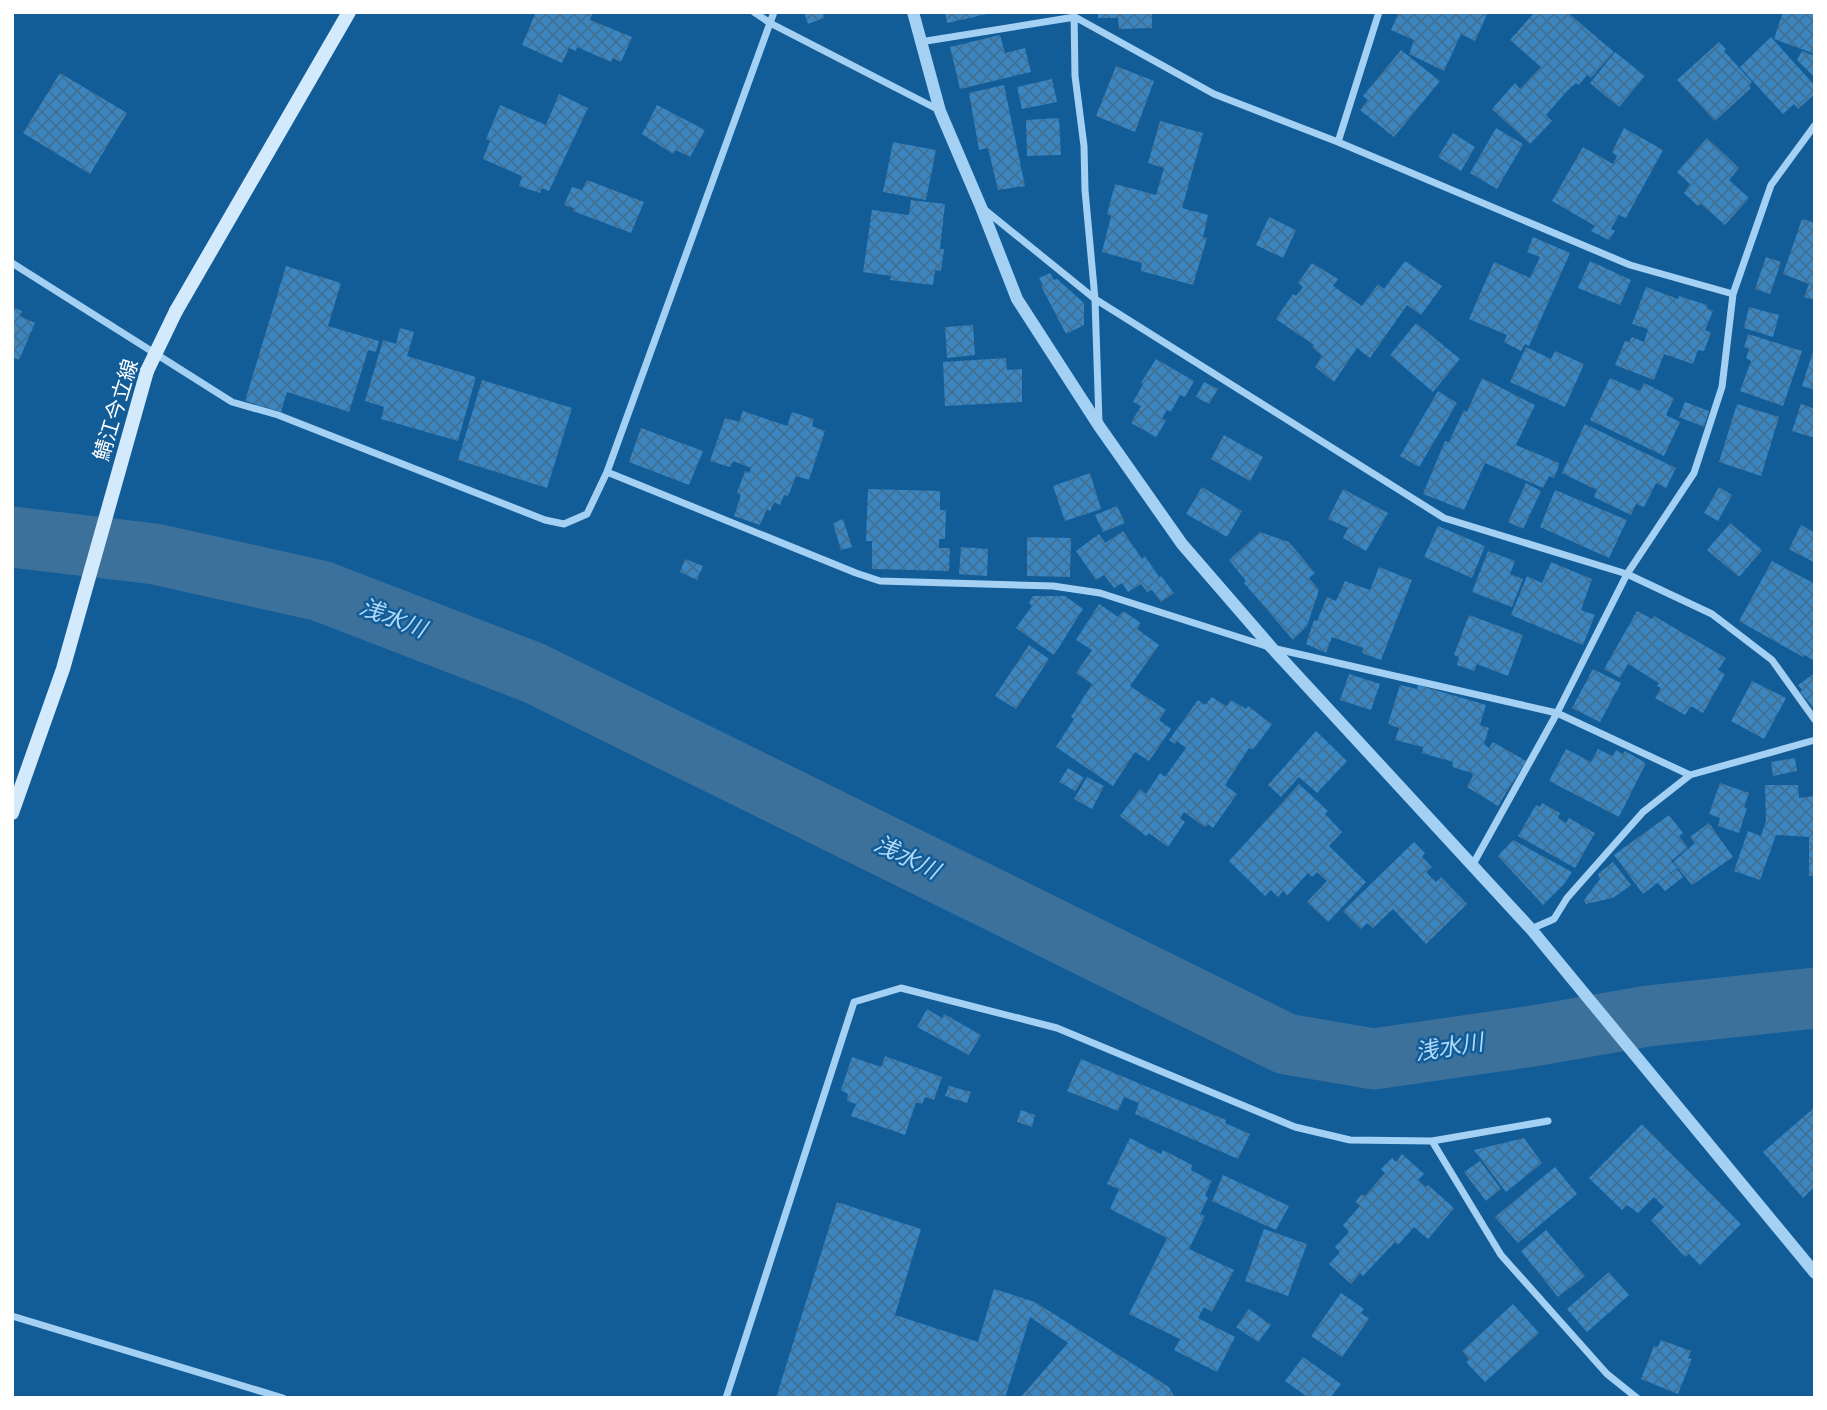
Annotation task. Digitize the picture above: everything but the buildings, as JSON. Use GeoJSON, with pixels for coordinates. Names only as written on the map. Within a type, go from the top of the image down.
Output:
{"type":"FeatureCollection","features":[{"type":"Feature","properties":{"kind":"main road","name":"鯖江今立線"},"geometry":{"type":"LineString","coordinates":[[12,813],[63,669],[147,371],[176,311],[349,12]]}},
{"type":"Feature","properties":{"kind":"street"},"geometry":{"type":"LineString","coordinates":[[754,12],[770,23],[940,111]]}},
{"type":"Feature","properties":{"kind":"street"},"geometry":{"type":"LineString","coordinates":[[12,263],[232,402],[278,415],[545,520],[564,523],[587,514],[607,472],[774,12]]}},
{"type":"Feature","properties":{"kind":"street"},"geometry":{"type":"LineString","coordinates":[[913,12],[940,111],[1017,299],[1099,426],[1182,544],[1272,648],[1531,929],[1815,1273]]}},
{"type":"Feature","properties":{"kind":"street"},"geometry":{"type":"LineString","coordinates":[[1338,142],[1379,12]]}},
{"type":"Feature","properties":{"kind":"street"},"geometry":{"type":"LineString","coordinates":[[920,41],[1074,15],[1214,93],[1630,265],[1733,294]]}},
{"type":"Feature","properties":{"kind":"street"},"geometry":{"type":"LineString","coordinates":[[1074,15],[1075,76],[1084,146],[1085,190],[1095,299],[1099,426]]}},
{"type":"Feature","properties":{"kind":"street"},"geometry":{"type":"LineString","coordinates":[[1472,867],[1557,713],[1627,574],[1694,472],[1722,387],[1733,294],[1771,185],[1815,125]]}},
{"type":"Feature","properties":{"kind":"street"},"geometry":{"type":"LineString","coordinates":[[981,207],[1095,299],[1444,518],[1627,574],[1712,614],[1772,660],[1815,720]]}},
{"type":"Feature","properties":{"kind":"street"},"geometry":{"type":"LineString","coordinates":[[607,472],[880,581],[1053,586],[1100,593],[1272,648],[1557,713],[1690,775]]}},
{"type":"Feature","properties":{"kind":"street"},"geometry":{"type":"LineString","coordinates":[[1531,929],[1554,919],[1567,898],[1643,812],[1690,775],[1815,740]]}},
{"type":"Feature","properties":{"kind":"street"},"geometry":{"type":"LineString","coordinates":[[726,1398],[854,1002],[901,988],[1057,1028],[1295,1127],[1350,1140],[1432,1141],[1548,1121]]}},
{"type":"Feature","properties":{"kind":"street"},"geometry":{"type":"LineString","coordinates":[[1432,1141],[1501,1255],[1606,1374],[1637,1398]]}},
{"type":"Feature","properties":{"kind":"street"},"geometry":{"type":"LineString","coordinates":[[12,1316],[283,1398]]}},
{"type":"Feature","properties":{"kind":"waterway","name":"浅水川"},"geometry":{"type":"LineString","coordinates":[[12,537],[155,554],[321,591],[534,673],[1286,1044],[1374,1059],[1648,1016],[1815,998]]}}]}
